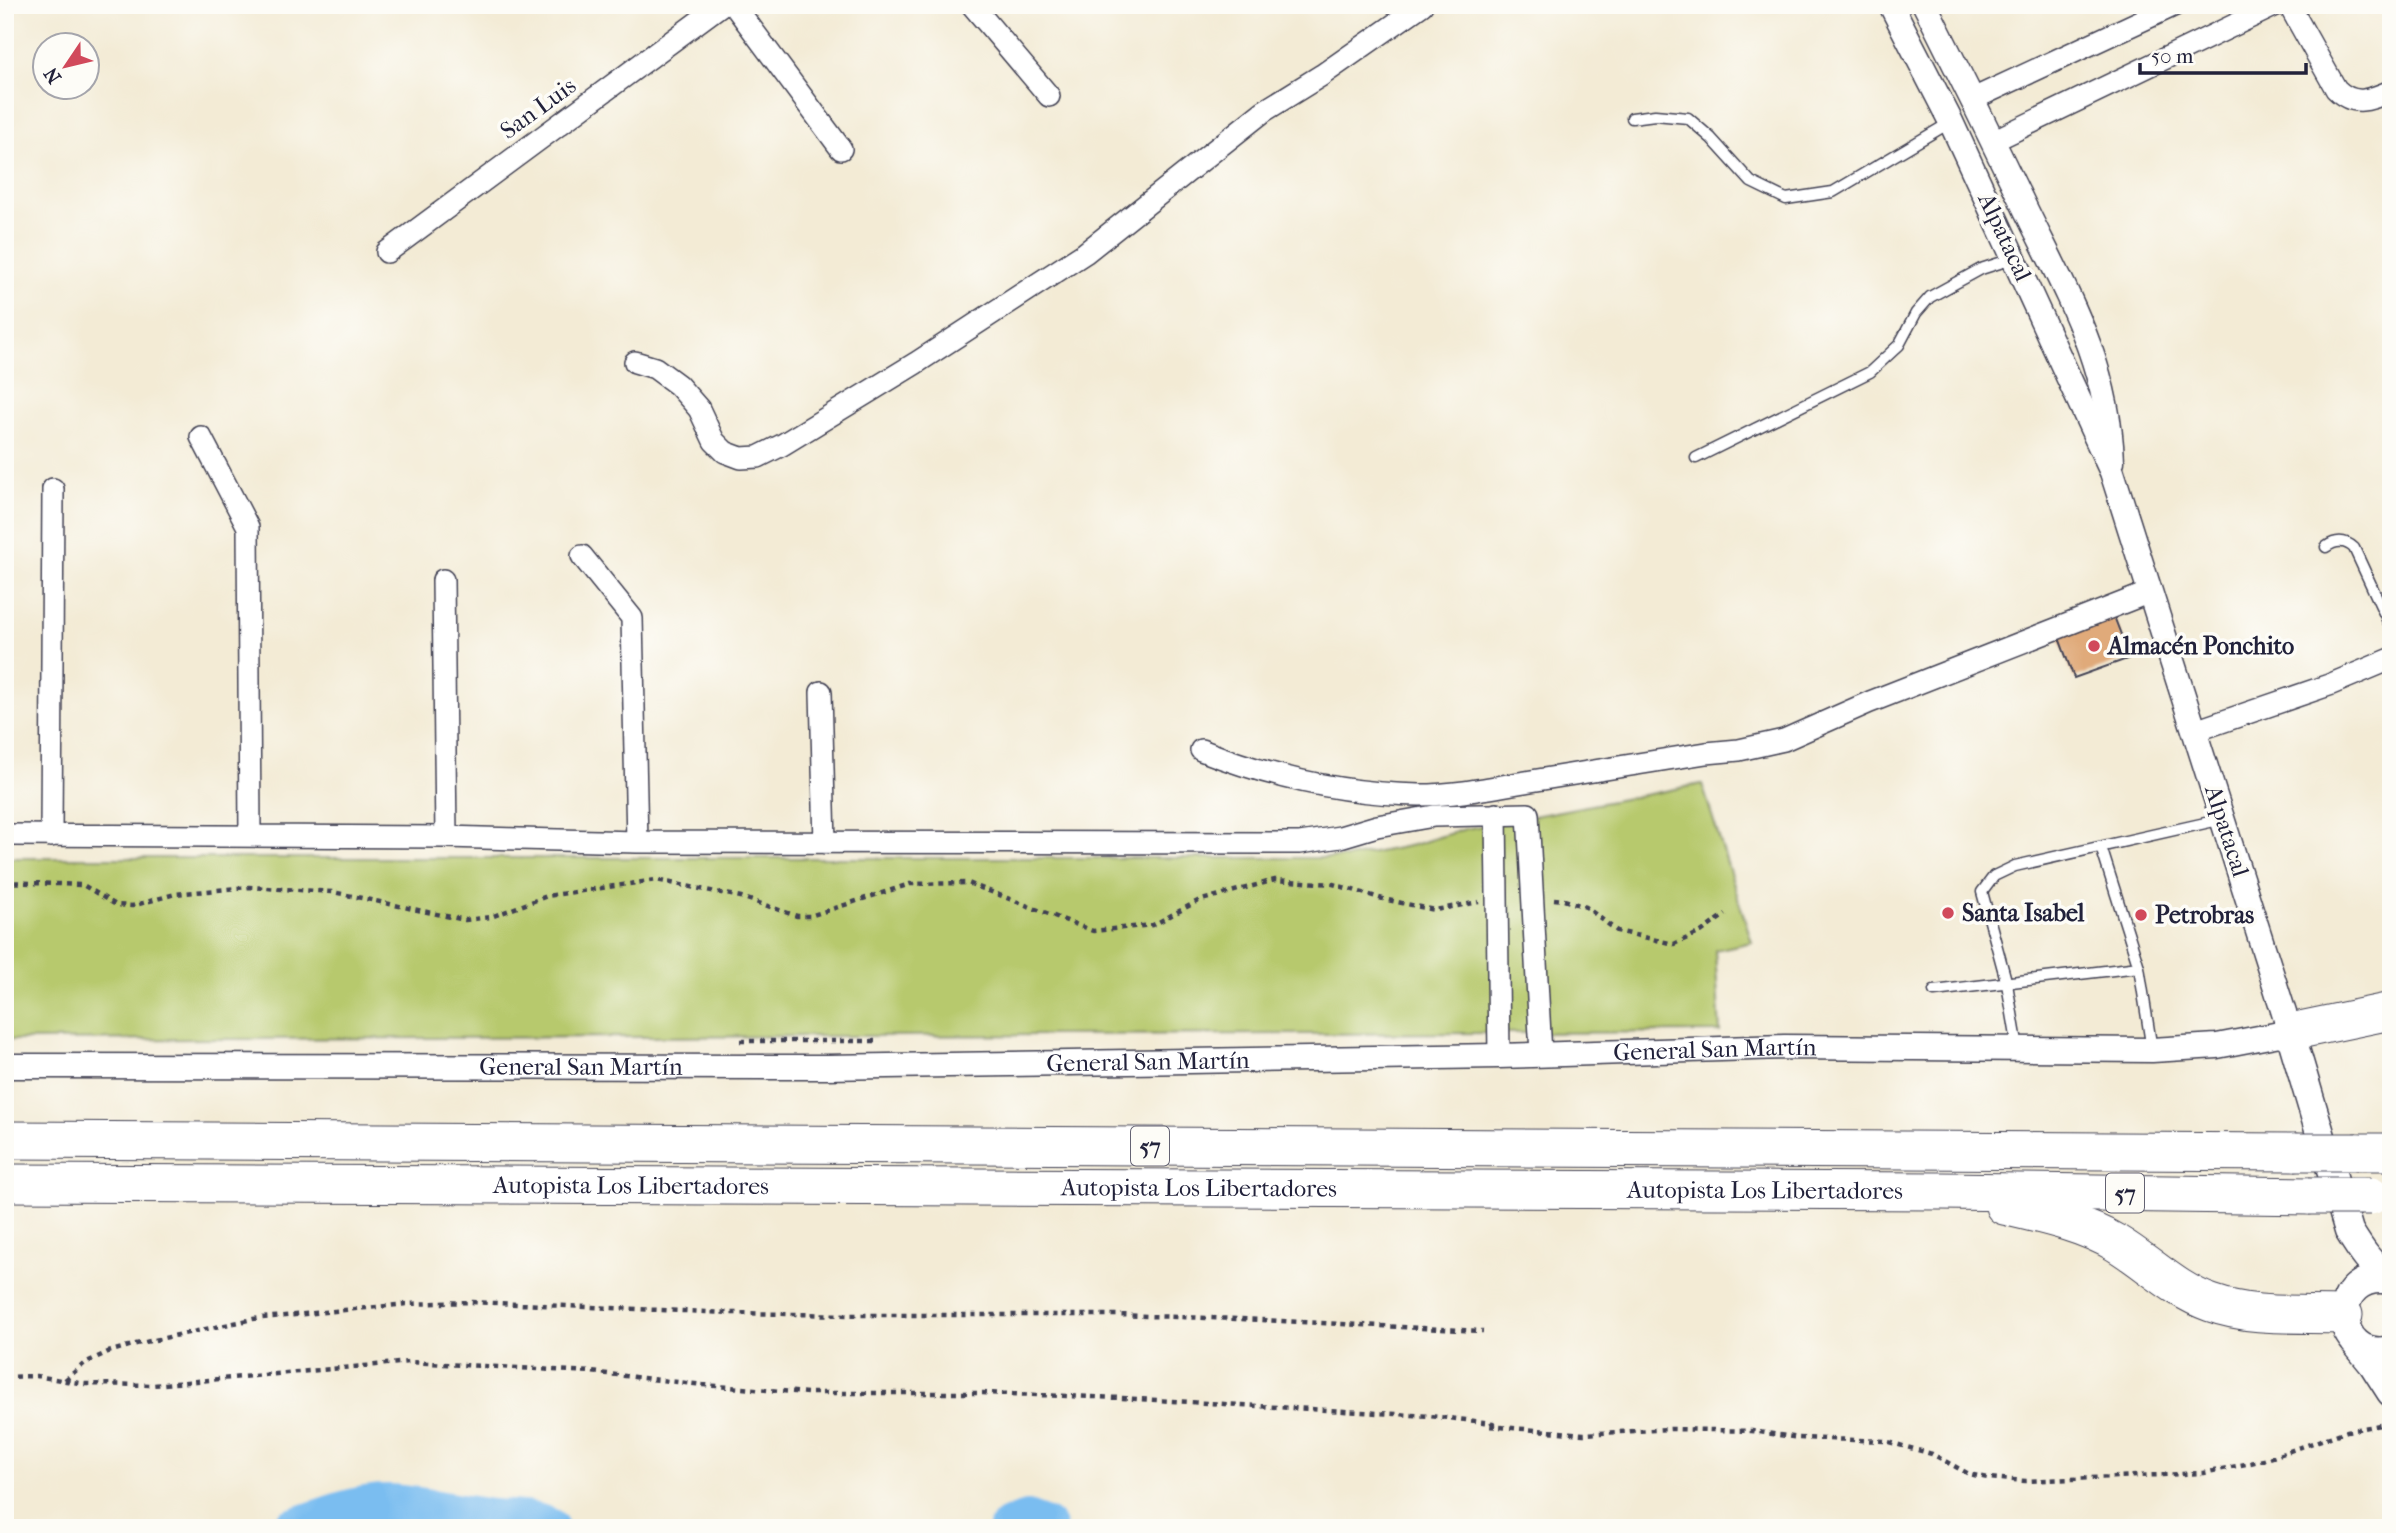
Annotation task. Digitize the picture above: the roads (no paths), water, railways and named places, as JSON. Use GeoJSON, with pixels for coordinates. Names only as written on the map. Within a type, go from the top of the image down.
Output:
{"type":"FeatureCollection","features":[{"type":"Feature","properties":{"kind":"highway"},"geometry":{"type":"LineString","coordinates":[[2290,1032],[2391,1011]]}},
{"type":"Feature","properties":{"kind":"highway","name":"Autopista Los Libertadores"},"geometry":{"type":"LineString","coordinates":[[5,1140],[2374,1152]]}},
{"type":"Feature","properties":{"kind":"highway","name":"Autopista Los Libertadores"},"geometry":{"type":"LineString","coordinates":[[5,1183],[1942,1191],[2381,1196]]}},
{"type":"Feature","properties":{"kind":"highway"},"geometry":{"type":"LineString","coordinates":[[1942,1191],[2088,1229],[2129,1251],[2176,1286],[2210,1303],[2251,1313],[2347,1321]]}},
{"type":"Feature","properties":{"kind":"main road","name":"Alpatacal"},"geometry":{"type":"LineString","coordinates":[[2290,1032],[2349,1231],[2368,1259],[2382,1274],[2391,1279]]}},
{"type":"Feature","properties":{"kind":"main road","name":"Alpatacal"},"geometry":{"type":"LineString","coordinates":[[2347,1321],[2349,1231]]}},
{"type":"Feature","properties":{"kind":"main road","name":"Alpatacal"},"geometry":{"type":"LineString","coordinates":[[2347,1321],[2352,1290],[2360,1284],[2379,1278],[2391,1279]]}},
{"type":"Feature","properties":{"kind":"main road"},"geometry":{"type":"LineString","coordinates":[[2347,1321],[2374,1351],[2391,1350]]}},
{"type":"Feature","properties":{"kind":"main road"},"geometry":{"type":"LineString","coordinates":[[2347,1321],[2391,1392]]}},
{"type":"Feature","properties":{"kind":"street","name":"San Luis"},"geometry":{"type":"LineString","coordinates":[[387,252],[721,5]]}},
{"type":"Feature","properties":{"kind":"street"},"geometry":{"type":"LineString","coordinates":[[734,5],[841,149]]}},
{"type":"Feature","properties":{"kind":"street"},"geometry":{"type":"LineString","coordinates":[[972,5],[1049,96]]}},
{"type":"Feature","properties":{"kind":"street"},"geometry":{"type":"LineString","coordinates":[[635,362],[654,368],[667,376],[688,395],[708,425],[714,441],[725,452],[741,458],[758,457],[916,363],[1085,253],[1264,111],[1322,75],[1422,5]]}},
{"type":"Feature","properties":{"kind":"street","name":"Alpatacal"},"geometry":{"type":"LineString","coordinates":[[1891,5],[1951,122],[2112,472],[2290,1032]]}},
{"type":"Feature","properties":{"kind":"street","name":"Alpatacal"},"geometry":{"type":"LineString","coordinates":[[1926,5],[2085,331],[2095,359],[2108,416],[2112,472]]}},
{"type":"Feature","properties":{"kind":"street"},"geometry":{"type":"LineString","coordinates":[[1973,99],[2175,5]]}},
{"type":"Feature","properties":{"kind":"street"},"geometry":{"type":"LineString","coordinates":[[1993,141],[2276,5]]}},
{"type":"Feature","properties":{"kind":"street"},"geometry":{"type":"LineString","coordinates":[[2289,5],[2336,89],[2343,96],[2351,100],[2367,101],[2391,91]]}},
{"type":"Feature","properties":{"kind":"street"},"geometry":{"type":"LineString","coordinates":[[2054,346],[2076,342],[2085,331]]}},
{"type":"Feature","properties":{"kind":"street"},"geometry":{"type":"LineString","coordinates":[[201,438],[248,527],[250,835]]}},
{"type":"Feature","properties":{"kind":"street"},"geometry":{"type":"LineString","coordinates":[[51,836],[53,489]]}},
{"type":"Feature","properties":{"kind":"street"},"geometry":{"type":"LineString","coordinates":[[582,556],[632,618],[638,842]]}},
{"type":"Feature","properties":{"kind":"street"},"geometry":{"type":"LineString","coordinates":[[443,580],[446,836]]}},
{"type":"Feature","properties":{"kind":"street"},"geometry":{"type":"LineString","coordinates":[[1201,750],[1248,768],[1285,778],[1419,795],[1466,791],[1739,750],[1784,740],[1870,702],[2150,592]]}},
{"type":"Feature","properties":{"kind":"street"},"geometry":{"type":"LineString","coordinates":[[2195,731],[2329,685],[2391,659]]}},
{"type":"Feature","properties":{"kind":"street"},"geometry":{"type":"LineString","coordinates":[[821,692],[825,842]]}},
{"type":"Feature","properties":{"kind":"street"},"geometry":{"type":"LineString","coordinates":[[1496,814],[1499,1056]]}},
{"type":"Feature","properties":{"kind":"street"},"geometry":{"type":"LineString","coordinates":[[5,835],[446,836],[638,842],[1300,843],[1434,816],[1528,814],[1541,1055]]}},
{"type":"Feature","properties":{"kind":"street","name":"General San Martín"},"geometry":{"type":"LineString","coordinates":[[5,1066],[826,1067],[1499,1056],[1784,1047],[2152,1050],[2217,1046],[2290,1032]]}},
{"type":"Feature","properties":{"kind":"lane"},"geometry":{"type":"LineString","coordinates":[[1632,118],[1688,118],[1711,138],[1751,182],[1786,199],[1833,192],[1951,122]]}},
{"type":"Feature","properties":{"kind":"lane"},"geometry":{"type":"LineString","coordinates":[[1696,458],[1870,372],[1899,345],[1922,305],[1930,297],[1981,269],[2015,258]]}},
{"type":"Feature","properties":{"kind":"lane"},"geometry":{"type":"LineString","coordinates":[[2326,547],[2338,541],[2354,548],[2391,628]]}},
{"type":"Feature","properties":{"kind":"lane"},"geometry":{"type":"LineString","coordinates":[[2018,1048],[2007,984],[1982,892],[1994,876],[2015,866],[2223,819]]}},
{"type":"Feature","properties":{"kind":"lane"},"geometry":{"type":"LineString","coordinates":[[2101,847],[2139,967],[2152,1050]]}},
{"type":"Feature","properties":{"kind":"lane"},"geometry":{"type":"LineString","coordinates":[[1934,991],[2139,967]]}},
{"type":"Feature","properties":{"kind":"waterway"},"geometry":{"type":"LineString","coordinates":[[293,1528],[351,1509],[388,1504],[525,1521],[549,1528]]}},
{"type":"Feature","properties":{"kind":"waterway"},"geometry":{"type":"LineString","coordinates":[[1009,1528],[1027,1521],[1046,1528]]}},
{"type":"Feature","properties":{"kind":"place","name":"Almacén Ponchito"},"geometry":{"type":"Point","coordinates":[2094,646]}},
{"type":"Feature","properties":{"kind":"place","name":"Santa Isabel"},"geometry":{"type":"Point","coordinates":[1948,913]}},
{"type":"Feature","properties":{"kind":"place","name":"Petrobras"},"geometry":{"type":"Point","coordinates":[2141,915]}}]}
